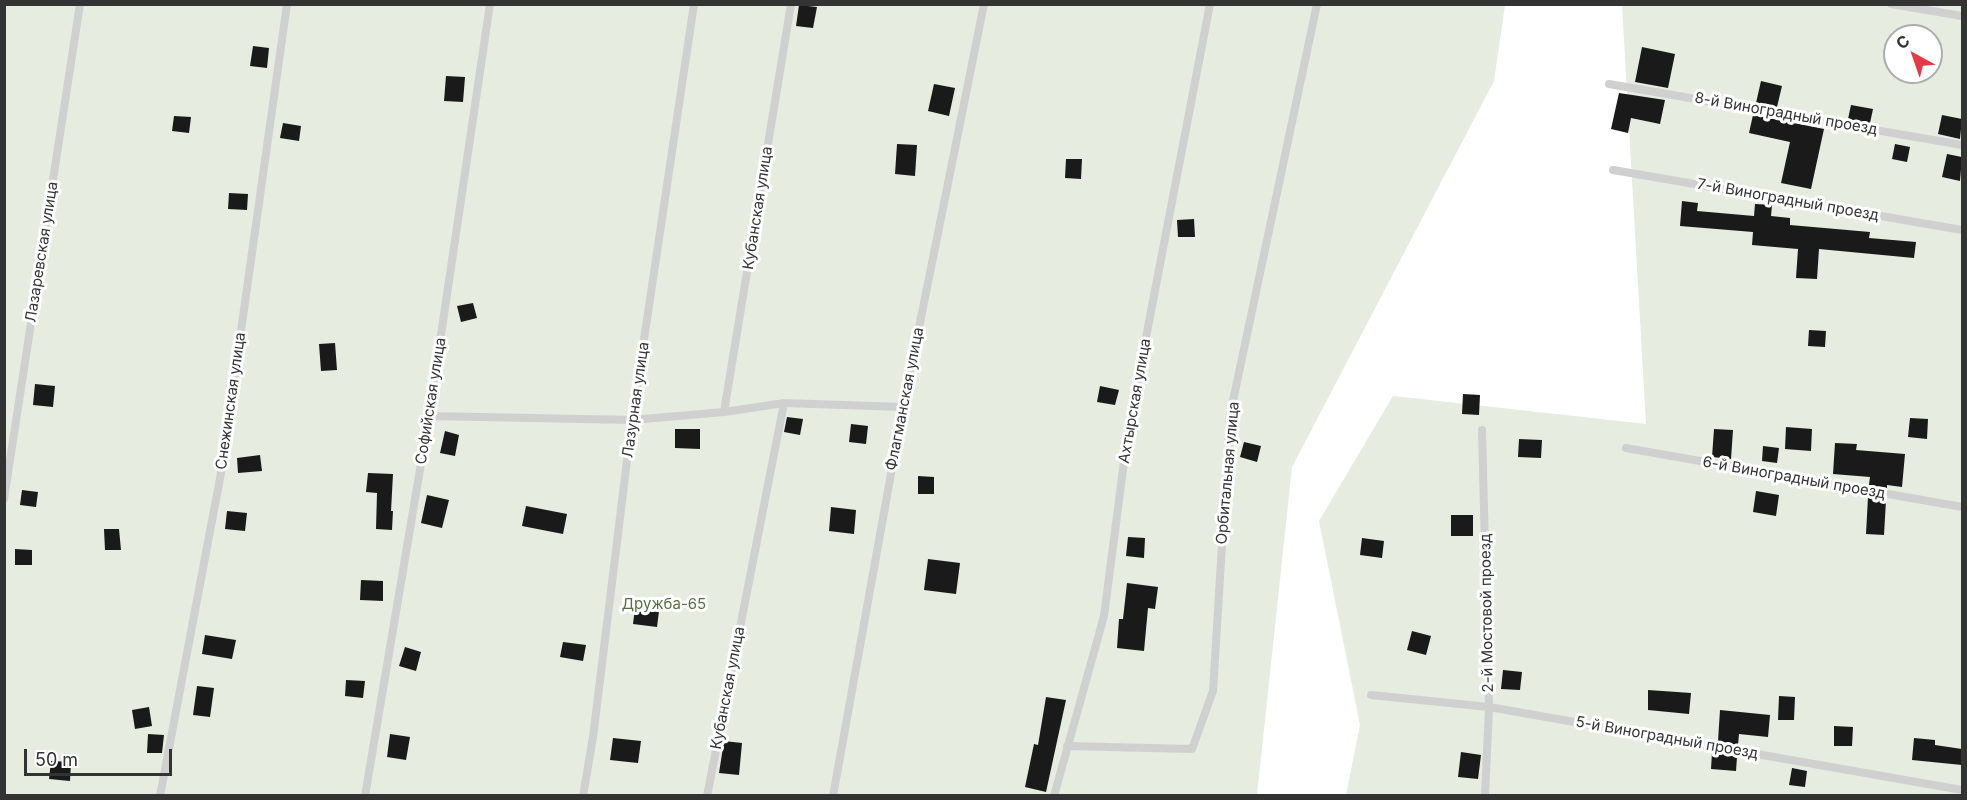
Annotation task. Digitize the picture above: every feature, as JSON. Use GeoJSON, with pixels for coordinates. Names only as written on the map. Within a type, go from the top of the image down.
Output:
{"type":"FeatureCollection","features":[{"type":"Feature","properties":{"kind":"lane","name":"Лазаревская улица"},"geometry":{"type":"LineString","coordinates":[[4,500],[80,4]]}},
{"type":"Feature","properties":{"kind":"lane","name":"Снежинская улица"},"geometry":{"type":"LineString","coordinates":[[160,795],[221,473],[287,4]]}},
{"type":"Feature","properties":{"kind":"lane","name":"Софийская улица"},"geometry":{"type":"LineString","coordinates":[[365,795],[429,416],[490,4]]}},
{"type":"Feature","properties":{"kind":"lane","name":"Лазурная улица"},"geometry":{"type":"LineString","coordinates":[[583,795],[593,737],[632,420],[694,4]]}},
{"type":"Feature","properties":{"kind":"lane","name":"Кубанская улица"},"geometry":{"type":"LineString","coordinates":[[724,412],[791,4]]}},
{"type":"Feature","properties":{"kind":"lane","name":"Флагманская улица"},"geometry":{"type":"LineString","coordinates":[[833,795],[903,407],[984,4]]}},
{"type":"Feature","properties":{"kind":"lane","name":"Ахтырская улица"},"geometry":{"type":"LineString","coordinates":[[1054,795],[1104,616],[1128,431],[1210,4]]}},
{"type":"Feature","properties":{"kind":"lane","name":"Орбитальная улица"},"geometry":{"type":"LineString","coordinates":[[1067,746],[1192,749],[1213,691],[1230,415],[1317,4]]}},
{"type":"Feature","properties":{"kind":"lane"},"geometry":{"type":"LineString","coordinates":[[1891,4],[1962,16]]}},
{"type":"Feature","properties":{"kind":"lane","name":"8-й Виноградный проезд"},"geometry":{"type":"LineString","coordinates":[[1609,84],[1962,145]]}},
{"type":"Feature","properties":{"kind":"lane","name":"7-й Виноградный проезд"},"geometry":{"type":"LineString","coordinates":[[1613,170],[1962,230]]}},
{"type":"Feature","properties":{"kind":"lane"},"geometry":{"type":"LineString","coordinates":[[429,416],[632,420],[724,412],[784,403],[903,407]]}},
{"type":"Feature","properties":{"kind":"lane","name":"Кубанская улица"},"geometry":{"type":"LineString","coordinates":[[706,795],[784,403]]}},
{"type":"Feature","properties":{"kind":"lane","name":"2-й Мостовой проезд"},"geometry":{"type":"LineString","coordinates":[[1482,430],[1489,707],[1485,795]]}},
{"type":"Feature","properties":{"kind":"lane","name":"6-й Виноградный проезд"},"geometry":{"type":"LineString","coordinates":[[1626,448],[1962,507]]}},
{"type":"Feature","properties":{"kind":"lane","name":"5-й Виноградный проезд"},"geometry":{"type":"LineString","coordinates":[[1371,694],[1489,707],[1962,790]]}},
{"type":"Feature","properties":{"kind":"green space","name":"Дружба-65"},"geometry":{"type":"Polygon","coordinates":[[[5,5],[1505,5],[1494,81],[1292,467],[1257,795],[5,796],[5,5]]]}},
{"type":"Feature","properties":{"kind":"green space"},"geometry":{"type":"Polygon","coordinates":[[[1622,5],[1962,5],[1962,795],[1346,795],[1360,725],[1319,521],[1393,396],[1646,424],[1622,5]]]}},
{"type":"Feature","properties":{"kind":"building"},"geometry":{"type":"Polygon","coordinates":[[[799,5],[817,7],[813,28],[796,26],[799,5]]]}},
{"type":"Feature","properties":{"kind":"building"},"geometry":{"type":"Polygon","coordinates":[[[253,46],[269,48],[267,68],[250,66],[253,46]]]}},
{"type":"Feature","properties":{"kind":"building"},"geometry":{"type":"Polygon","coordinates":[[[1642,47],[1675,54],[1668,88],[1635,82],[1642,47]]]}},
{"type":"Feature","properties":{"kind":"building"},"geometry":{"type":"Polygon","coordinates":[[[446,76],[465,77],[463,102],[444,101],[446,76]]]}},
{"type":"Feature","properties":{"kind":"building"},"geometry":{"type":"Polygon","coordinates":[[[1761,81],[1782,86],[1777,107],[1756,103],[1761,81]]]}},
{"type":"Feature","properties":{"kind":"building"},"geometry":{"type":"Polygon","coordinates":[[[934,84],[955,88],[949,116],[928,111],[934,84]]]}},
{"type":"Feature","properties":{"kind":"building"},"geometry":{"type":"Polygon","coordinates":[[[1619,93],[1665,100],[1660,124],[1631,118],[1628,133],[1611,129],[1619,93]]]}},
{"type":"Feature","properties":{"kind":"building"},"geometry":{"type":"Polygon","coordinates":[[[1851,105],[1873,109],[1870,123],[1848,119],[1851,105]]]}},
{"type":"Feature","properties":{"kind":"building"},"geometry":{"type":"Polygon","coordinates":[[[1753,115],[1824,129],[1811,189],[1781,183],[1790,142],[1749,133],[1753,115]]]}},
{"type":"Feature","properties":{"kind":"building"},"geometry":{"type":"Polygon","coordinates":[[[1942,115],[1962,119],[1960,139],[1938,134],[1942,115]]]}},
{"type":"Feature","properties":{"kind":"building"},"geometry":{"type":"Polygon","coordinates":[[[174,116],[191,117],[189,133],[172,131],[174,116]]]}},
{"type":"Feature","properties":{"kind":"building"},"geometry":{"type":"Polygon","coordinates":[[[283,123],[301,126],[299,141],[280,138],[283,123]]]}},
{"type":"Feature","properties":{"kind":"building"},"geometry":{"type":"Polygon","coordinates":[[[897,144],[917,145],[915,176],[895,174],[897,144]]]}},
{"type":"Feature","properties":{"kind":"building"},"geometry":{"type":"Polygon","coordinates":[[[1895,144],[1910,147],[1907,162],[1892,159],[1895,144]]]}},
{"type":"Feature","properties":{"kind":"building"},"geometry":{"type":"Polygon","coordinates":[[[1947,154],[1962,157],[1960,181],[1942,177],[1947,154]]]}},
{"type":"Feature","properties":{"kind":"building"},"geometry":{"type":"Polygon","coordinates":[[[1066,159],[1082,159],[1081,179],[1065,178],[1066,159]]]}},
{"type":"Feature","properties":{"kind":"building"},"geometry":{"type":"Polygon","coordinates":[[[229,193],[248,194],[247,210],[228,209],[229,193]]]}},
{"type":"Feature","properties":{"kind":"building"},"geometry":{"type":"Polygon","coordinates":[[[1682,201],[1698,203],[1697,211],[1754,216],[1755,204],[1772,205],[1771,216],[1790,218],[1790,225],[1870,232],[1869,238],[1916,242],[1914,258],[1819,249],[1817,279],[1796,278],[1798,249],[1752,245],[1753,232],[1680,226],[1682,201]]]}},
{"type":"Feature","properties":{"kind":"building"},"geometry":{"type":"Polygon","coordinates":[[[1194,219],[1195,237],[1178,237],[1177,220],[1194,219]]]}},
{"type":"Feature","properties":{"kind":"building"},"geometry":{"type":"Polygon","coordinates":[[[473,303],[477,318],[461,322],[457,306],[473,303]]]}},
{"type":"Feature","properties":{"kind":"building"},"geometry":{"type":"Polygon","coordinates":[[[1809,330],[1826,331],[1825,347],[1808,346],[1809,330]]]}},
{"type":"Feature","properties":{"kind":"building"},"geometry":{"type":"Polygon","coordinates":[[[335,343],[337,370],[321,371],[319,344],[335,343]]]}},
{"type":"Feature","properties":{"kind":"building"},"geometry":{"type":"Polygon","coordinates":[[[35,384],[55,386],[53,407],[33,405],[35,384]]]}},
{"type":"Feature","properties":{"kind":"building"},"geometry":{"type":"Polygon","coordinates":[[[1100,386],[1119,390],[1115,405],[1097,402],[1100,386]]]}},
{"type":"Feature","properties":{"kind":"building"},"geometry":{"type":"Polygon","coordinates":[[[1463,394],[1480,395],[1479,415],[1462,414],[1463,394]]]}},
{"type":"Feature","properties":{"kind":"building"},"geometry":{"type":"Polygon","coordinates":[[[787,417],[803,419],[800,435],[784,432],[787,417]]]}},
{"type":"Feature","properties":{"kind":"building"},"geometry":{"type":"Polygon","coordinates":[[[1910,418],[1928,419],[1927,439],[1908,437],[1910,418]]]}},
{"type":"Feature","properties":{"kind":"building"},"geometry":{"type":"Polygon","coordinates":[[[851,424],[868,426],[866,444],[849,442],[851,424]]]}},
{"type":"Feature","properties":{"kind":"building"},"geometry":{"type":"Polygon","coordinates":[[[1786,427],[1812,429],[1811,451],[1785,449],[1786,427]]]}},
{"type":"Feature","properties":{"kind":"building"},"geometry":{"type":"Polygon","coordinates":[[[675,429],[700,429],[700,449],[675,448],[675,429]]]}},
{"type":"Feature","properties":{"kind":"building"},"geometry":{"type":"Polygon","coordinates":[[[1714,429],[1733,430],[1731,459],[1712,457],[1714,429]]]}},
{"type":"Feature","properties":{"kind":"building"},"geometry":{"type":"Polygon","coordinates":[[[445,431],[459,435],[455,456],[440,453],[445,431]]]}},
{"type":"Feature","properties":{"kind":"building"},"geometry":{"type":"Polygon","coordinates":[[[1519,439],[1542,440],[1541,458],[1518,457],[1519,439]]]}},
{"type":"Feature","properties":{"kind":"building"},"geometry":{"type":"Polygon","coordinates":[[[1244,442],[1261,446],[1257,462],[1240,457],[1244,442]]]}},
{"type":"Feature","properties":{"kind":"building"},"geometry":{"type":"Polygon","coordinates":[[[1835,443],[1857,444],[1856,450],[1905,454],[1902,487],[1887,485],[1887,488],[1869,485],[1870,477],[1833,474],[1835,443]]]}},
{"type":"Feature","properties":{"kind":"building"},"geometry":{"type":"Polygon","coordinates":[[[1763,446],[1779,448],[1777,463],[1762,461],[1763,446]]]}},
{"type":"Feature","properties":{"kind":"building"},"geometry":{"type":"Polygon","coordinates":[[[260,455],[262,471],[238,473],[237,458],[260,455]]]}},
{"type":"Feature","properties":{"kind":"building"},"geometry":{"type":"Polygon","coordinates":[[[368,473],[393,474],[392,530],[376,529],[377,493],[366,492],[368,473]]]}},
{"type":"Feature","properties":{"kind":"building"},"geometry":{"type":"Polygon","coordinates":[[[918,476],[934,477],[934,494],[918,494],[918,476]]]}},
{"type":"Feature","properties":{"kind":"building"},"geometry":{"type":"Polygon","coordinates":[[[22,490],[38,492],[36,507],[20,505],[22,490]]]}},
{"type":"Feature","properties":{"kind":"building"},"geometry":{"type":"Polygon","coordinates":[[[1756,491],[1779,495],[1776,516],[1753,512],[1756,491]]]}},
{"type":"Feature","properties":{"kind":"building"},"geometry":{"type":"Polygon","coordinates":[[[427,495],[449,500],[442,528],[421,523],[427,495]]]}},
{"type":"Feature","properties":{"kind":"building"},"geometry":{"type":"Polygon","coordinates":[[[1868,497],[1886,500],[1884,535],[1866,534],[1868,497]]]}},
{"type":"Feature","properties":{"kind":"building"},"geometry":{"type":"Polygon","coordinates":[[[526,506],[567,514],[563,534],[522,526],[526,506]]]}},
{"type":"Feature","properties":{"kind":"building"},"geometry":{"type":"Polygon","coordinates":[[[831,507],[856,510],[854,534],[829,531],[831,507]]]}},
{"type":"Feature","properties":{"kind":"building"},"geometry":{"type":"Polygon","coordinates":[[[227,511],[247,513],[245,531],[225,529],[227,511]]]}},
{"type":"Feature","properties":{"kind":"building"},"geometry":{"type":"Polygon","coordinates":[[[1451,515],[1473,515],[1473,536],[1451,536],[1451,515]]]}},
{"type":"Feature","properties":{"kind":"building"},"geometry":{"type":"Polygon","coordinates":[[[104,529],[119,529],[121,550],[105,550],[104,529]]]}},
{"type":"Feature","properties":{"kind":"building"},"geometry":{"type":"Polygon","coordinates":[[[1128,537],[1145,538],[1144,558],[1126,556],[1128,537]]]}},
{"type":"Feature","properties":{"kind":"building"},"geometry":{"type":"Polygon","coordinates":[[[1362,538],[1384,541],[1382,558],[1360,555],[1362,538]]]}},
{"type":"Feature","properties":{"kind":"building"},"geometry":{"type":"Polygon","coordinates":[[[15,549],[32,550],[32,565],[15,565],[15,549]]]}},
{"type":"Feature","properties":{"kind":"building"},"geometry":{"type":"Polygon","coordinates":[[[928,559],[960,563],[956,594],[924,590],[928,559]]]}},
{"type":"Feature","properties":{"kind":"building"},"geometry":{"type":"Polygon","coordinates":[[[361,580],[383,581],[383,601],[360,600],[361,580]]]}},
{"type":"Feature","properties":{"kind":"building"},"geometry":{"type":"Polygon","coordinates":[[[1127,583],[1158,587],[1155,609],[1148,608],[1144,651],[1117,648],[1119,619],[1123,619],[1127,583]]]}},
{"type":"Feature","properties":{"kind":"building"},"geometry":{"type":"Polygon","coordinates":[[[635,608],[659,611],[657,627],[633,624],[635,608]]]}},
{"type":"Feature","properties":{"kind":"building"},"geometry":{"type":"Polygon","coordinates":[[[1412,631],[1431,636],[1426,655],[1407,650],[1412,631]]]}},
{"type":"Feature","properties":{"kind":"building"},"geometry":{"type":"Polygon","coordinates":[[[205,635],[236,640],[232,659],[202,654],[205,635]]]}},
{"type":"Feature","properties":{"kind":"building"},"geometry":{"type":"Polygon","coordinates":[[[563,642],[586,645],[583,661],[560,657],[563,642]]]}},
{"type":"Feature","properties":{"kind":"building"},"geometry":{"type":"Polygon","coordinates":[[[405,647],[421,652],[416,671],[399,666],[405,647]]]}},
{"type":"Feature","properties":{"kind":"building"},"geometry":{"type":"Polygon","coordinates":[[[1503,670],[1522,672],[1520,690],[1501,689],[1503,670]]]}},
{"type":"Feature","properties":{"kind":"building"},"geometry":{"type":"Polygon","coordinates":[[[346,680],[365,681],[363,698],[345,696],[346,680]]]}},
{"type":"Feature","properties":{"kind":"building"},"geometry":{"type":"Polygon","coordinates":[[[197,686],[214,688],[210,717],[193,715],[197,686]]]}},
{"type":"Feature","properties":{"kind":"building"},"geometry":{"type":"Polygon","coordinates":[[[1648,690],[1691,693],[1689,714],[1648,710],[1648,690]]]}},
{"type":"Feature","properties":{"kind":"building"},"geometry":{"type":"Polygon","coordinates":[[[1779,696],[1795,697],[1794,720],[1778,720],[1779,696]]]}},
{"type":"Feature","properties":{"kind":"building"},"geometry":{"type":"Polygon","coordinates":[[[1046,697],[1066,700],[1046,792],[1025,787],[1034,744],[1038,745],[1046,697]]]}},
{"type":"Feature","properties":{"kind":"building"},"geometry":{"type":"Polygon","coordinates":[[[149,707],[152,726],[135,729],[132,710],[149,707]]]}},
{"type":"Feature","properties":{"kind":"building"},"geometry":{"type":"Polygon","coordinates":[[[1720,710],[1770,715],[1768,737],[1739,734],[1738,745],[1718,741],[1720,710]]]}},
{"type":"Feature","properties":{"kind":"building"},"geometry":{"type":"Polygon","coordinates":[[[1834,726],[1853,727],[1852,746],[1834,746],[1834,726]]]}},
{"type":"Feature","properties":{"kind":"building"},"geometry":{"type":"Polygon","coordinates":[[[148,734],[164,735],[162,753],[147,753],[148,734]]]}},
{"type":"Feature","properties":{"kind":"building"},"geometry":{"type":"Polygon","coordinates":[[[390,734],[410,737],[406,760],[387,757],[390,734]]]}},
{"type":"Feature","properties":{"kind":"building"},"geometry":{"type":"Polygon","coordinates":[[[613,738],[641,741],[638,763],[610,760],[613,738]]]}},
{"type":"Feature","properties":{"kind":"building"},"geometry":{"type":"Polygon","coordinates":[[[1914,738],[1935,740],[1935,745],[1962,749],[1962,765],[1912,760],[1914,738]]]}},
{"type":"Feature","properties":{"kind":"building"},"geometry":{"type":"Polygon","coordinates":[[[724,741],[742,743],[739,775],[719,773],[724,741]]]}},
{"type":"Feature","properties":{"kind":"building"},"geometry":{"type":"Polygon","coordinates":[[[1461,752],[1481,755],[1478,779],[1458,777],[1461,752]]]}},
{"type":"Feature","properties":{"kind":"building"},"geometry":{"type":"Polygon","coordinates":[[[1712,752],[1737,757],[1736,771],[1711,769],[1712,752]]]}},
{"type":"Feature","properties":{"kind":"building"},"geometry":{"type":"Polygon","coordinates":[[[51,761],[71,762],[70,781],[49,779],[51,761]]]}},
{"type":"Feature","properties":{"kind":"building"},"geometry":{"type":"Polygon","coordinates":[[[1792,768],[1807,771],[1805,787],[1789,785],[1792,768]]]}}]}
